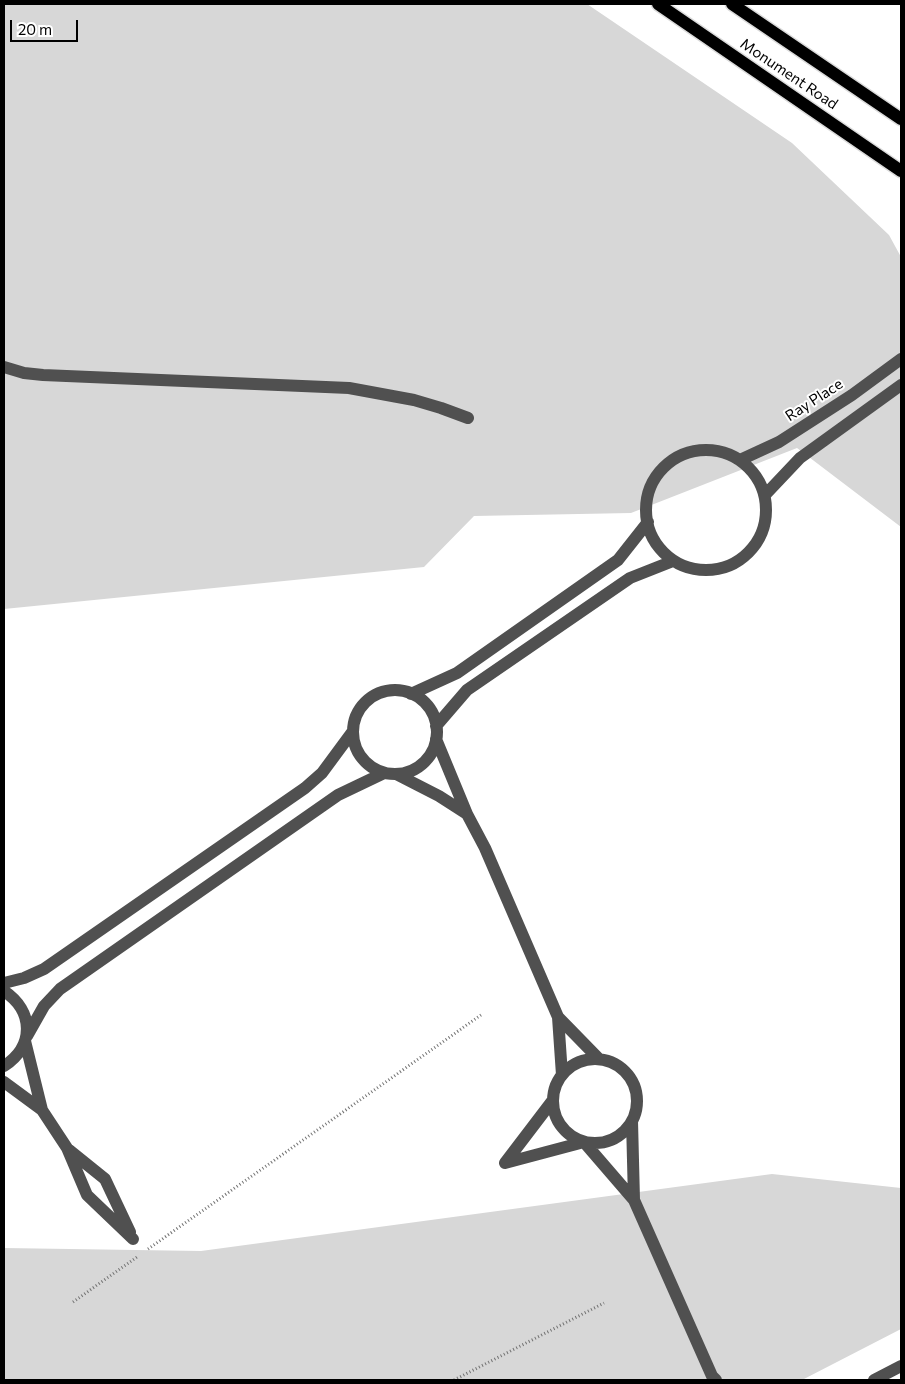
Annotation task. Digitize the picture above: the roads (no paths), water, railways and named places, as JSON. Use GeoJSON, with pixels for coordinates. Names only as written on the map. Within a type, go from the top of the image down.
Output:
{"type":"FeatureCollection","features":[{"type":"Feature","properties":{"kind":"main road","name":"Monument Road"},"geometry":{"type":"LineString","coordinates":[[658,4],[901,171]]}},
{"type":"Feature","properties":{"kind":"main road","name":"Monument Road"},"geometry":{"type":"LineString","coordinates":[[732,4],[901,119]]}},
{"type":"Feature","properties":{"kind":"street","name":"Ray Place"},"geometry":{"type":"LineString","coordinates":[[740,460],[779,442],[852,395],[901,359]]}},
{"type":"Feature","properties":{"kind":"street"},"geometry":{"type":"LineString","coordinates":[[4,367],[24,373],[349,388],[414,400],[468,418]]}},
{"type":"Feature","properties":{"kind":"street"},"geometry":{"type":"LineString","coordinates":[[765,495],[800,458],[901,385]]}},
{"type":"Feature","properties":{"kind":"street"},"geometry":{"type":"LineString","coordinates":[[707,449],[726,453],[740,460],[756,476],[765,495],[766,516],[761,536],[749,553],[732,566],[712,571],[692,570],[673,561],[658,547],[649,530],[646,511],[649,491],[657,474],[671,460],[688,452],[707,449]]}},
{"type":"Feature","properties":{"kind":"street"},"geometry":{"type":"LineString","coordinates":[[411,694],[457,673],[618,560],[648,522]]}},
{"type":"Feature","properties":{"kind":"street"},"geometry":{"type":"LineString","coordinates":[[436,726],[467,690],[630,578],[673,561]]}},
{"type":"Feature","properties":{"kind":"street"},"geometry":{"type":"LineString","coordinates":[[398,690],[411,694],[423,701],[432,712],[436,726],[436,740],[432,753],[423,764],[411,771],[398,775],[384,774],[371,768],[361,758],[355,746],[353,732],[355,718],[362,706],[372,697],[385,691],[398,690]]}},
{"type":"Feature","properties":{"kind":"street"},"geometry":{"type":"LineString","coordinates":[[4,983],[24,978],[44,969],[305,788],[322,773],[353,732]]}},
{"type":"Feature","properties":{"kind":"street"},"geometry":{"type":"LineString","coordinates":[[436,740],[558,1017],[562,1075]]}},
{"type":"Feature","properties":{"kind":"street"},"geometry":{"type":"LineString","coordinates":[[4,1066],[13,1060],[22,1049],[44,1006],[60,989],[338,795],[384,774]]}},
{"type":"Feature","properties":{"kind":"street"},"geometry":{"type":"LineString","coordinates":[[398,775],[439,796],[467,814]]}},
{"type":"Feature","properties":{"kind":"street"},"geometry":{"type":"LineString","coordinates":[[4,991],[22,1008],[26,1022],[26,1038],[42,1110]]}},
{"type":"Feature","properties":{"kind":"street"},"geometry":{"type":"LineString","coordinates":[[558,1017],[599,1059]]}},
{"type":"Feature","properties":{"kind":"street"},"geometry":{"type":"LineString","coordinates":[[599,1059],[612,1062],[623,1070],[632,1081],[637,1094],[637,1108],[632,1121],[623,1133],[612,1140],[598,1144],[584,1142],[571,1136],[561,1127],[555,1114],[553,1100],[556,1087],[562,1075],[572,1065],[585,1060],[599,1059]]}},
{"type":"Feature","properties":{"kind":"street"},"geometry":{"type":"LineString","coordinates":[[4,1082],[42,1110],[67,1148],[87,1195],[133,1238],[105,1179],[67,1148]]}},
{"type":"Feature","properties":{"kind":"street"},"geometry":{"type":"LineString","coordinates":[[553,1100],[505,1163],[584,1142]]}},
{"type":"Feature","properties":{"kind":"street"},"geometry":{"type":"LineString","coordinates":[[632,1121],[634,1200]]}},
{"type":"Feature","properties":{"kind":"street"},"geometry":{"type":"LineString","coordinates":[[584,1142],[634,1200],[713,1379]]}},
{"type":"Feature","properties":{"kind":"street"},"geometry":{"type":"LineString","coordinates":[[874,1380],[901,1366]]}}]}
